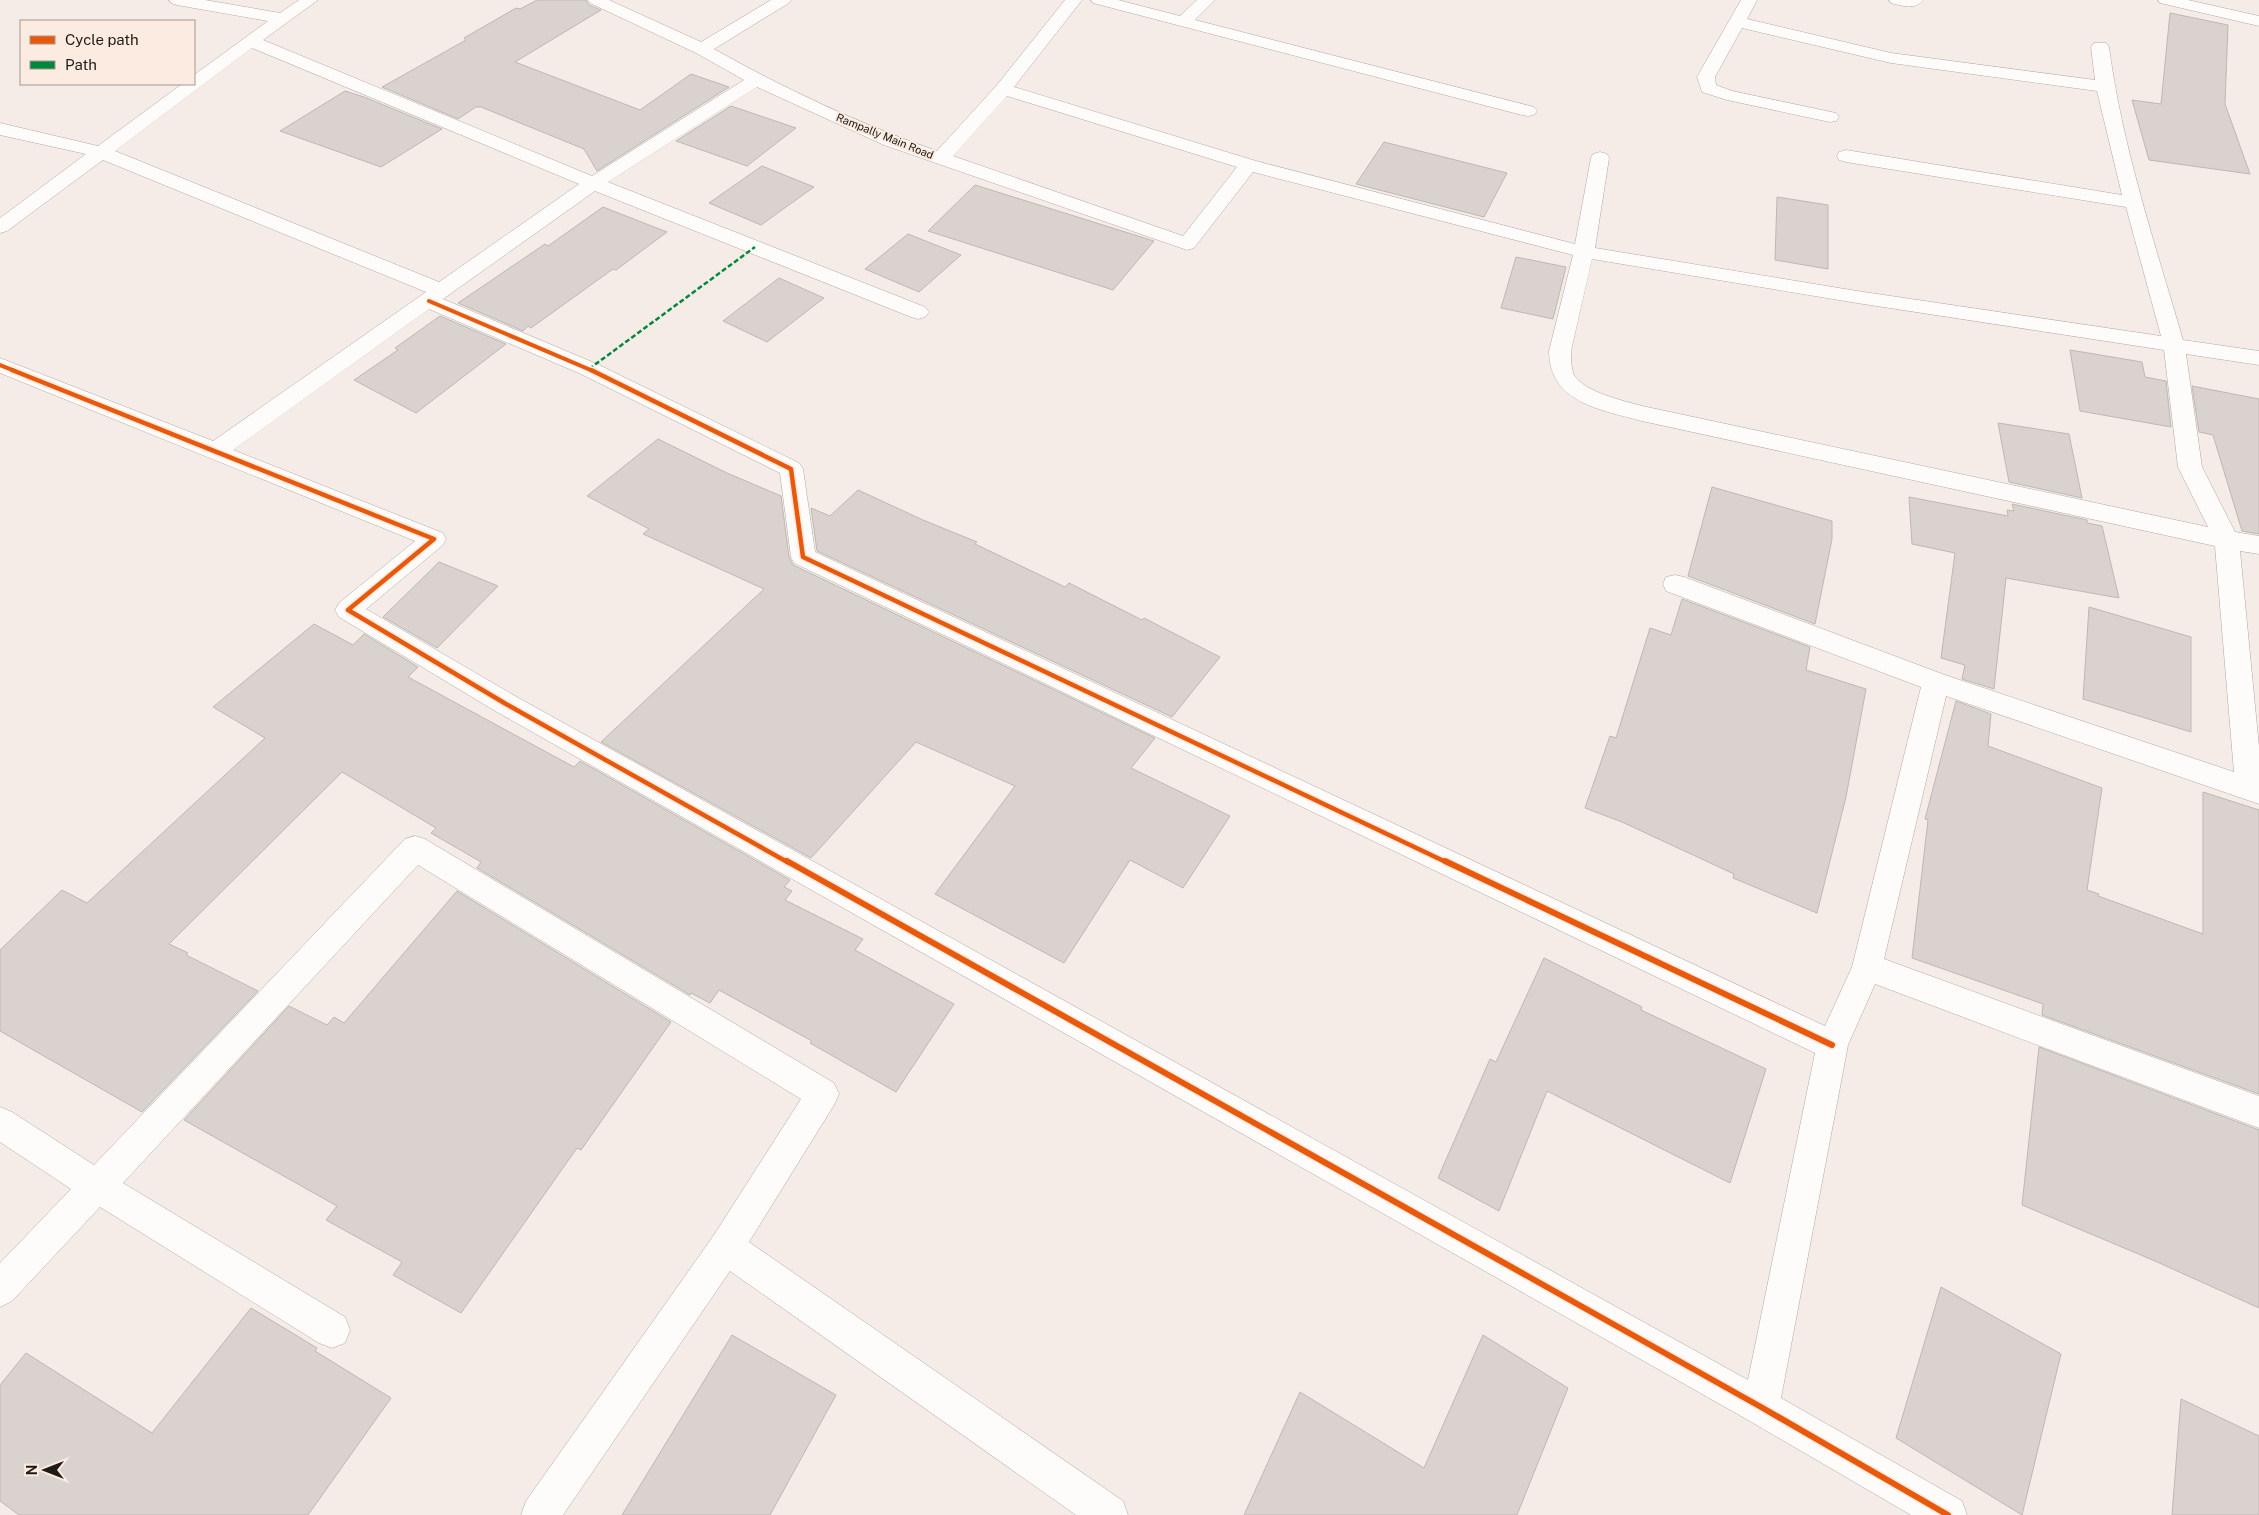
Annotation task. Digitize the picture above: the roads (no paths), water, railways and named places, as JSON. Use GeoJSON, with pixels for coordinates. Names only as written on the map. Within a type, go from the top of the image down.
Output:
{"type":"FeatureCollection","features":[{"type":"Feature","properties":{"kind":"street"},"geometry":{"type":"LineString","coordinates":[[177,0],[283,19]]}},
{"type":"Feature","properties":{"kind":"street"},"geometry":{"type":"LineString","coordinates":[[195,82],[310,0]]}},
{"type":"Feature","properties":{"kind":"street","name":"Rampally Main Road"},"geometry":{"type":"LineString","coordinates":[[596,0],[702,49],[756,80],[891,141],[1187,244],[1249,165]]}},
{"type":"Feature","properties":{"kind":"street"},"geometry":{"type":"LineString","coordinates":[[702,49],[783,0]]}},
{"type":"Feature","properties":{"kind":"street"},"geometry":{"type":"LineString","coordinates":[[941,158],[1003,89],[1074,0]]}},
{"type":"Feature","properties":{"kind":"street"},"geometry":{"type":"LineString","coordinates":[[1099,0],[1528,110]]}},
{"type":"Feature","properties":{"kind":"street"},"geometry":{"type":"LineString","coordinates":[[1184,21],[1207,0]]}},
{"type":"Feature","properties":{"kind":"street"},"geometry":{"type":"LineString","coordinates":[[1749,0],[1706,77],[1708,88],[1726,95],[1830,117]]}},
{"type":"Feature","properties":{"kind":"street"},"geometry":{"type":"LineString","coordinates":[[1898,0],[1912,2],[1915,0]]}},
{"type":"Feature","properties":{"kind":"street"},"geometry":{"type":"LineString","coordinates":[[2166,0],[2259,21]]}},
{"type":"Feature","properties":{"kind":"street"},"geometry":{"type":"LineString","coordinates":[[1737,22],[1891,58],[2105,87]]}},
{"type":"Feature","properties":{"kind":"street"},"geometry":{"type":"LineString","coordinates":[[250,41],[593,183],[918,312]]}},
{"type":"Feature","properties":{"kind":"street"},"geometry":{"type":"LineString","coordinates":[[1675,584],[1936,682],[2254,790],[2227,540],[2190,467],[2174,345],[2134,203],[2105,87],[2100,47]]}},
{"type":"Feature","properties":{"kind":"street"},"geometry":{"type":"LineString","coordinates":[[215,451],[593,183],[756,80]]}},
{"type":"Feature","properties":{"kind":"street"},"geometry":{"type":"LineString","coordinates":[[0,227],[190,85]]}},
{"type":"Feature","properties":{"kind":"street"},"geometry":{"type":"LineString","coordinates":[[1003,89],[1249,165],[1584,252],[1857,297],[2259,358]]}},
{"type":"Feature","properties":{"kind":"street"},"geometry":{"type":"LineString","coordinates":[[0,129],[102,152],[435,296],[589,369],[791,469],[803,556],[1832,1045]]}},
{"type":"Feature","properties":{"kind":"street"},"geometry":{"type":"LineString","coordinates":[[1846,156],[2134,203]]}},
{"type":"Feature","properties":{"kind":"street"},"geometry":{"type":"LineString","coordinates":[[1600,158],[1584,252],[1560,351],[1560,367],[1568,382],[1584,394],[1626,408],[1688,423],[2227,540],[2259,545]]}},
{"type":"Feature","properties":{"kind":"street"},"geometry":{"type":"LineString","coordinates":[[0,365],[434,539],[348,610],[515,709],[1760,1407],[1948,1515]]}},
{"type":"Feature","properties":{"kind":"street"},"geometry":{"type":"LineString","coordinates":[[1760,1407],[1832,1045],[1867,967],[1936,682]]}},
{"type":"Feature","properties":{"kind":"street"},"geometry":{"type":"LineString","coordinates":[[0,1289],[414,848],[823,1094],[726,1247],[540,1515]]}},
{"type":"Feature","properties":{"kind":"street"},"geometry":{"type":"LineString","coordinates":[[1867,967],[2259,1112]]}},
{"type":"Feature","properties":{"kind":"street"},"geometry":{"type":"LineString","coordinates":[[0,1123],[97,1186],[332,1330]]}},
{"type":"Feature","properties":{"kind":"street"},"geometry":{"type":"LineString","coordinates":[[726,1247],[1109,1515]]}}]}
